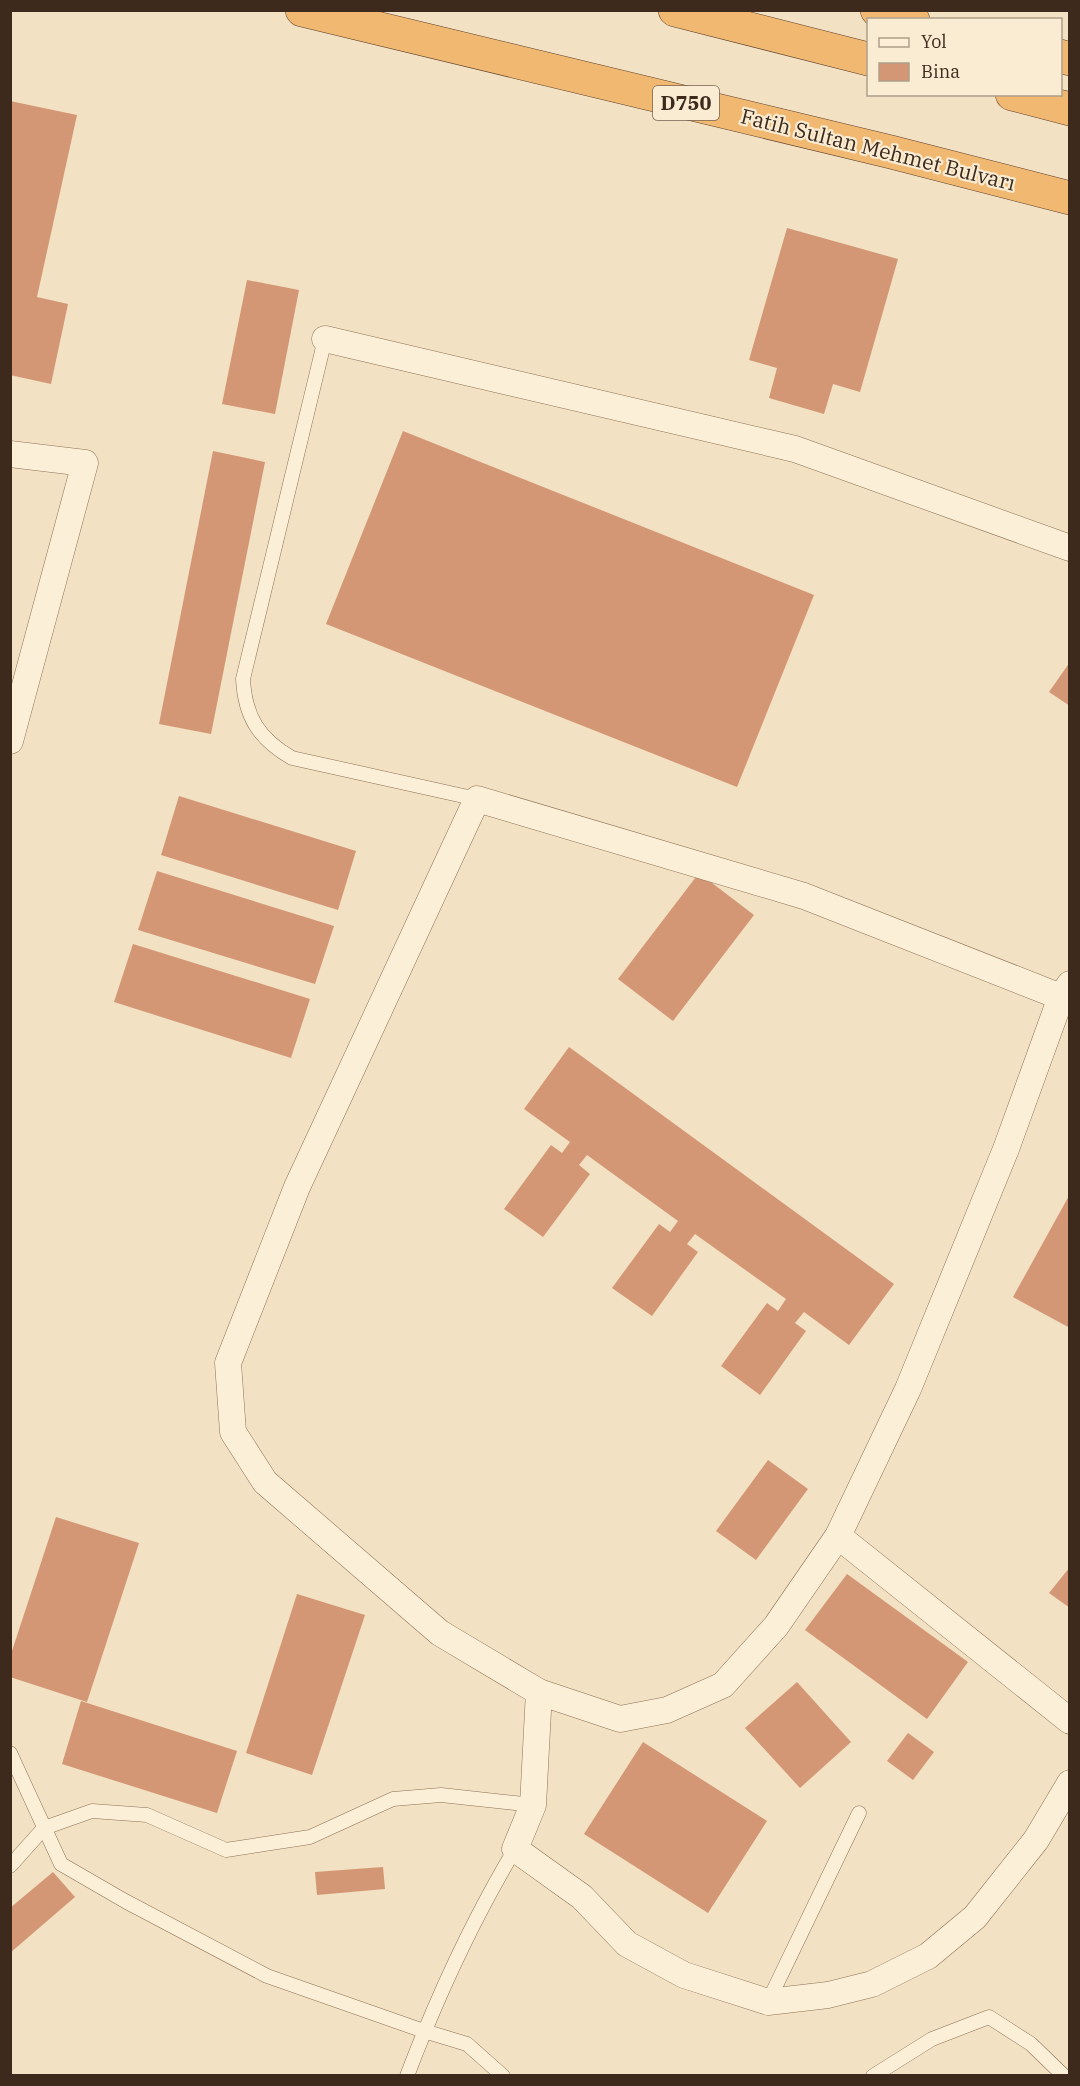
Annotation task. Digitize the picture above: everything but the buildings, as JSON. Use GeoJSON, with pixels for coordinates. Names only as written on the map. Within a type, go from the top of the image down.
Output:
{"type":"FeatureCollection","features":[{"type":"Feature","properties":{"kind":"highway","name":"Fatih Sultan Mehmet Bulvarı"},"geometry":{"type":"LineString","coordinates":[[302,10],[880,149],[1070,198]]}},
{"type":"Feature","properties":{"kind":"highway"},"geometry":{"type":"LineString","coordinates":[[675,10],[867,59]]}},
{"type":"Feature","properties":{"kind":"highway"},"geometry":{"type":"LineString","coordinates":[[877,10],[906,18]]}},
{"type":"Feature","properties":{"kind":"highway"},"geometry":{"type":"LineString","coordinates":[[1020,96],[1070,109]]}},
{"type":"Feature","properties":{"kind":"street"},"geometry":{"type":"LineString","coordinates":[[325,339],[795,449],[1070,548]]}},
{"type":"Feature","properties":{"kind":"street"},"geometry":{"type":"LineString","coordinates":[[10,454],[85,463],[10,741]]}},
{"type":"Feature","properties":{"kind":"street"},"geometry":{"type":"LineString","coordinates":[[477,800],[804,896],[1067,994],[908,1389],[838,1536],[776,1626],[723,1685],[667,1710],[620,1719],[539,1692],[440,1633],[265,1482],[233,1432],[228,1363],[297,1187],[477,800]]}},
{"type":"Feature","properties":{"kind":"street"},"geometry":{"type":"LineString","coordinates":[[838,1536],[1070,1721]]}},
{"type":"Feature","properties":{"kind":"street"},"geometry":{"type":"LineString","coordinates":[[539,1692],[533,1805],[515,1849],[582,1897],[627,1944],[684,1975],[768,2002],[828,1995],[872,1984],[928,1956],[975,1917],[1036,1840],[1070,1783]]}},
{"type":"Feature","properties":{"kind":"lane"},"geometry":{"type":"LineString","coordinates":[[325,339],[243,679],[248,713],[266,740],[292,758],[477,800]]}},
{"type":"Feature","properties":{"kind":"lane"},"geometry":{"type":"LineString","coordinates":[[10,1753],[61,1864],[125,1901],[267,1976],[467,2044],[503,2076]]}},
{"type":"Feature","properties":{"kind":"lane"},"geometry":{"type":"LineString","coordinates":[[10,1866],[44,1828],[92,1811],[147,1815],[226,1850],[310,1837],[393,1799],[441,1796],[533,1805]]}},
{"type":"Feature","properties":{"kind":"lane"},"geometry":{"type":"LineString","coordinates":[[768,2002],[859,1813]]}},
{"type":"Feature","properties":{"kind":"lane"},"geometry":{"type":"LineString","coordinates":[[407,2076],[424,2031],[484,1900],[515,1849]]}},
{"type":"Feature","properties":{"kind":"lane"},"geometry":{"type":"LineString","coordinates":[[873,2076],[932,2039],[989,2017],[1031,2044],[1064,2076]]}}]}
